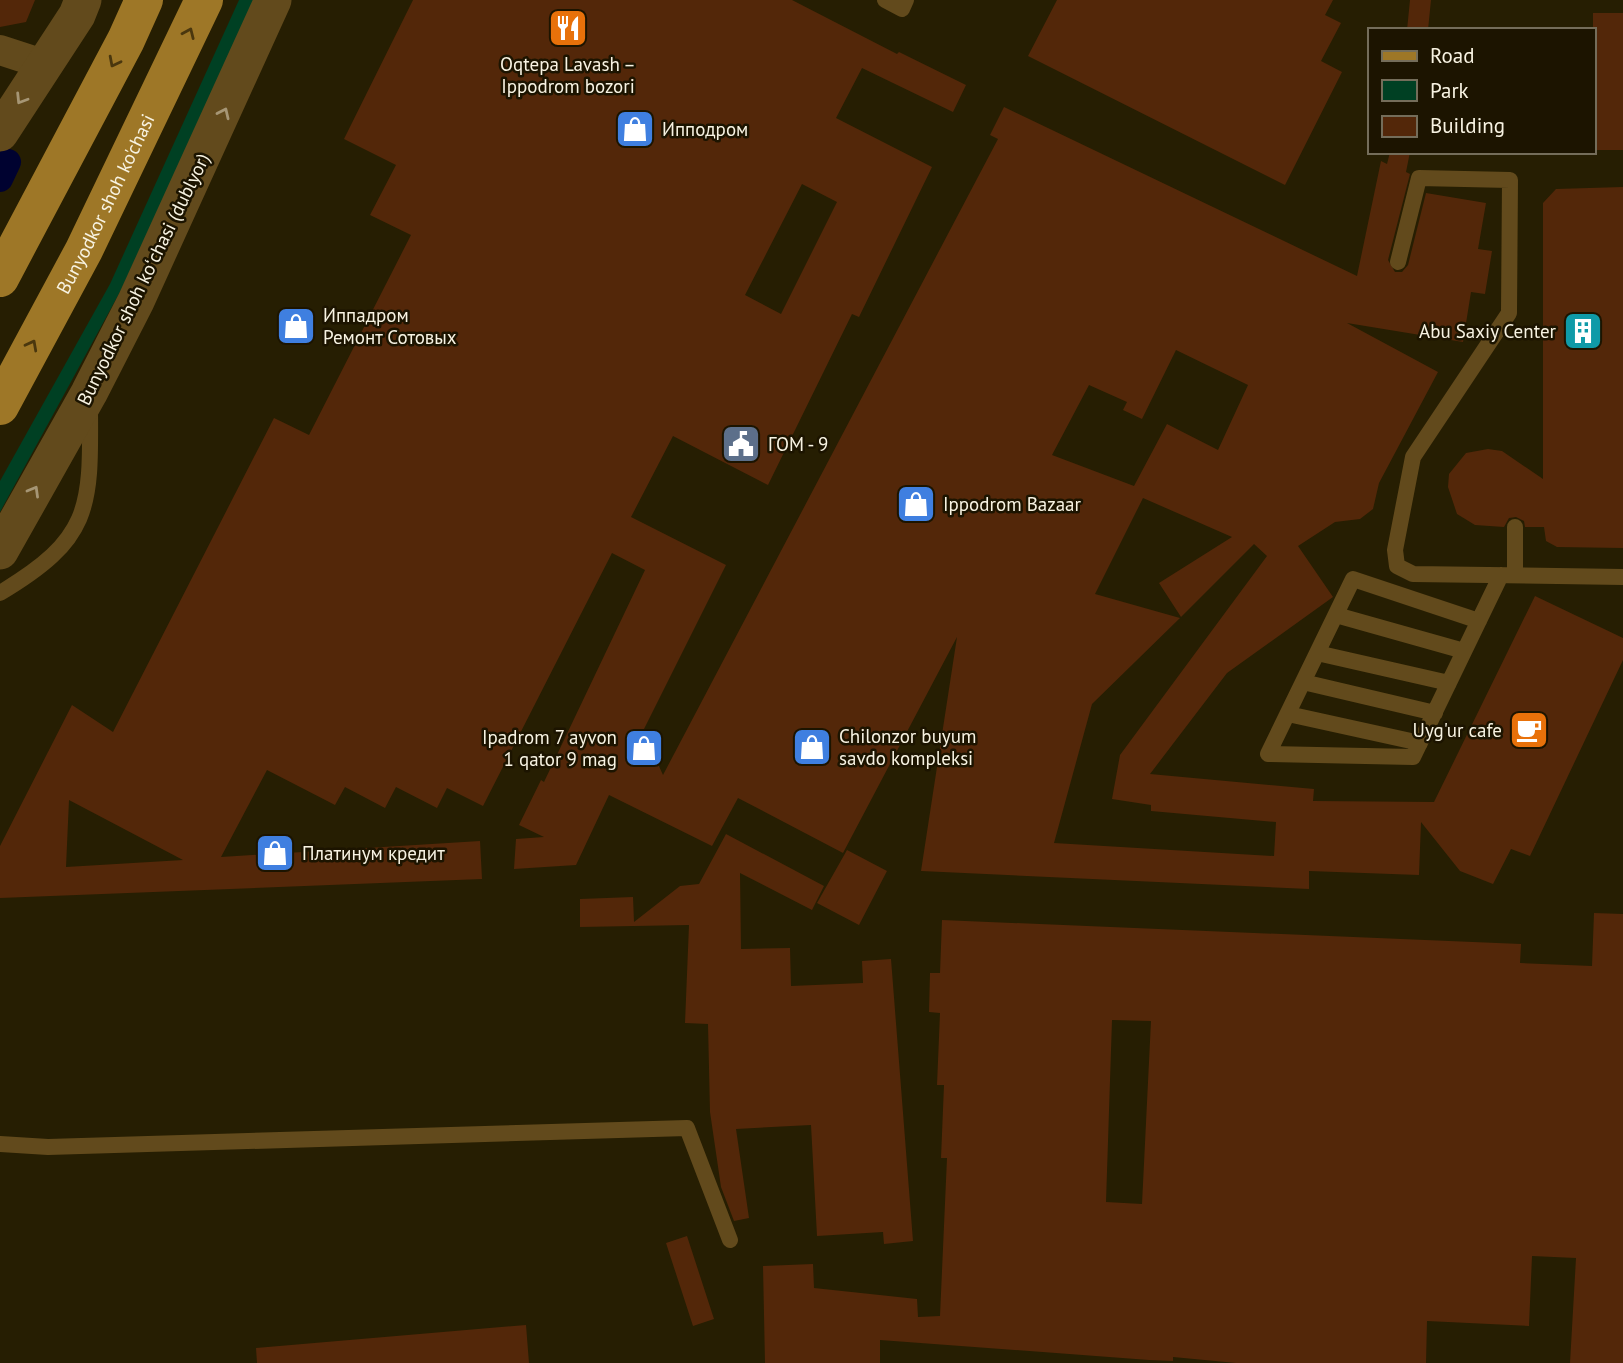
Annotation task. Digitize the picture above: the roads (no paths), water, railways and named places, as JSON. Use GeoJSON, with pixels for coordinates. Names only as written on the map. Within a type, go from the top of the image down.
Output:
{"type":"FeatureCollection","features":[{"type":"Feature","properties":{"kind":"main road"},"geometry":{"type":"LineString","coordinates":[[0,278],[120,52],[144,0]]}},
{"type":"Feature","properties":{"kind":"main road","name":"Bunyodkor shoh ko'chasi"},"geometry":{"type":"LineString","coordinates":[[0,405],[84,250],[204,0]]}},
{"type":"Feature","properties":{"kind":"street"},"geometry":{"type":"LineString","coordinates":[[0,133],[83,0]]}},
{"type":"Feature","properties":{"kind":"street","name":"Bunyodkor shoh koʻchasi (dublyor)"},"geometry":{"type":"LineString","coordinates":[[0,551],[89,393],[136,301],[273,0]]}},
{"type":"Feature","properties":{"kind":"street"},"geometry":{"type":"LineString","coordinates":[[0,50],[43,64]]}},
{"type":"Feature","properties":{"kind":"lane"},"geometry":{"type":"LineString","coordinates":[[885,0],[902,9],[906,0]]}},
{"type":"Feature","properties":{"kind":"lane"},"geometry":{"type":"LineString","coordinates":[[1398,262],[1419,178],[1510,180],[1509,313],[1413,457],[1394,558],[1404,572],[1413,574],[1623,577]]}},
{"type":"Feature","properties":{"kind":"lane"},"geometry":{"type":"LineString","coordinates":[[0,593],[51,559],[72,535],[80,520],[90,468],[89,393]]}},
{"type":"Feature","properties":{"kind":"lane"},"geometry":{"type":"LineString","coordinates":[[1479,621],[1353,579],[1268,754],[1413,757],[1479,621],[1508,575],[1515,527]]}},
{"type":"Feature","properties":{"kind":"lane"},"geometry":{"type":"LineString","coordinates":[[1336,615],[1464,652]]}},
{"type":"Feature","properties":{"kind":"lane"},"geometry":{"type":"LineString","coordinates":[[1317,653],[1449,683]]}},
{"type":"Feature","properties":{"kind":"lane"},"geometry":{"type":"LineString","coordinates":[[1303,682],[1434,713]]}},
{"type":"Feature","properties":{"kind":"lane"},"geometry":{"type":"LineString","coordinates":[[1288,714],[1420,743]]}},
{"type":"Feature","properties":{"kind":"lane"},"geometry":{"type":"LineString","coordinates":[[0,1144],[48,1147],[687,1128],[730,1240]]}},
{"type":"Feature","properties":{"kind":"waterway"},"geometry":{"type":"LineString","coordinates":[[0,179],[8,162]]}},
{"type":"Feature","properties":{"kind":"place","name":"Oqtepa Lavash – Ippodrom bozori"},"geometry":{"type":"Point","coordinates":[568,28]}},
{"type":"Feature","properties":{"kind":"place","name":"Ипподром"},"geometry":{"type":"Point","coordinates":[635,129]}},
{"type":"Feature","properties":{"kind":"place","name":"Иппадром Ремонт Сотовых"},"geometry":{"type":"Point","coordinates":[296,326]}},
{"type":"Feature","properties":{"kind":"place","name":"Abu Saxiy Center"},"geometry":{"type":"Point","coordinates":[1583,331]}},
{"type":"Feature","properties":{"kind":"place","name":"ГОМ - 9"},"geometry":{"type":"Point","coordinates":[741,444]}},
{"type":"Feature","properties":{"kind":"place","name":"Ippodrom Bazaar"},"geometry":{"type":"Point","coordinates":[916,504]}},
{"type":"Feature","properties":{"kind":"place","name":"Uyg'ur cafe"},"geometry":{"type":"Point","coordinates":[1529,730]}},
{"type":"Feature","properties":{"kind":"place","name":"Chilonzor buyum savdo kompleksi"},"geometry":{"type":"Point","coordinates":[812,747]}},
{"type":"Feature","properties":{"kind":"place","name":"Ipadrom 7 ayvon 1 qator 9 mag"},"geometry":{"type":"Point","coordinates":[644,748]}},
{"type":"Feature","properties":{"kind":"place","name":"Платинум кредит"},"geometry":{"type":"Point","coordinates":[275,853]}}]}
